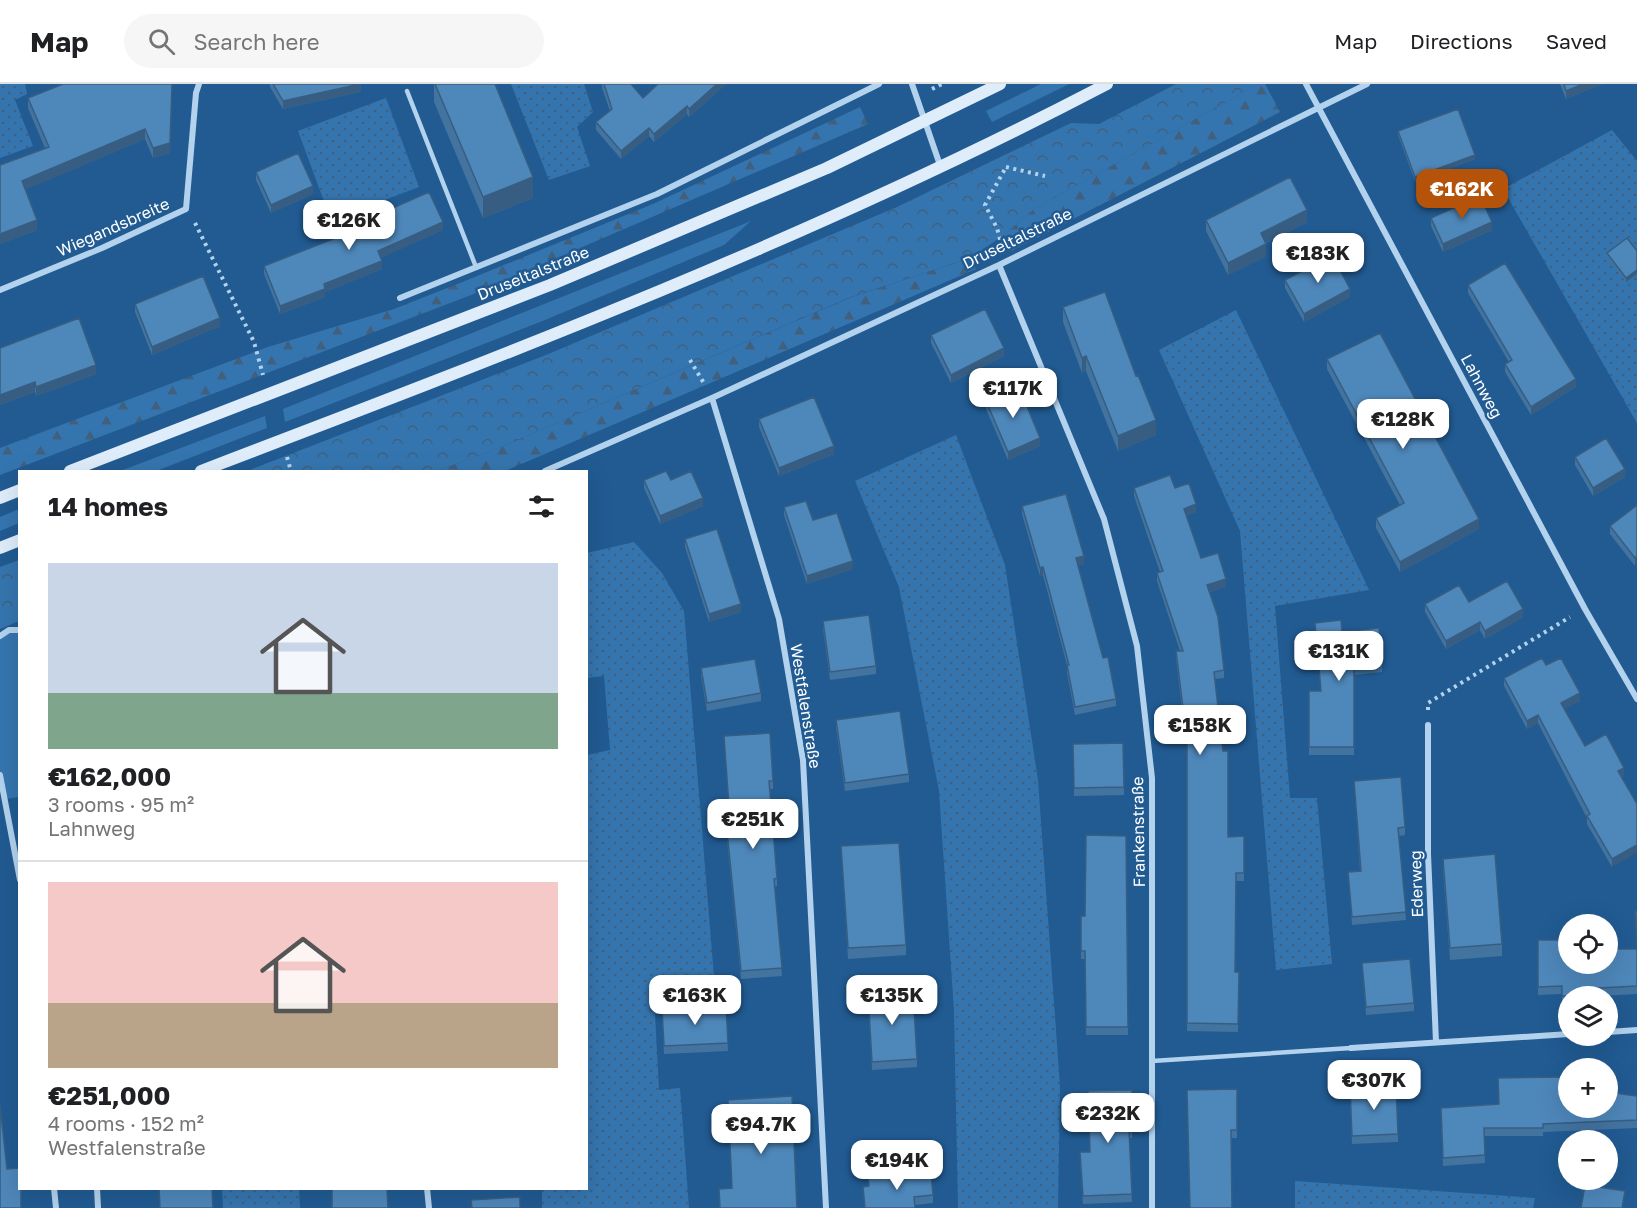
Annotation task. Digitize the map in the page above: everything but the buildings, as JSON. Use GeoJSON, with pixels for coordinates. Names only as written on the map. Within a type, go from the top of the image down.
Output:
{"type":"FeatureCollection","features":[{"type":"Feature","properties":{"kind":"main road","name":"Druseltalstraße"},"geometry":{"type":"LineString","coordinates":[[73,470],[550,285],[827,168],[1000,84]]}},
{"type":"Feature","properties":{"kind":"main road"},"geometry":{"type":"LineString","coordinates":[[204,470],[621,309],[942,168],[1107,84]]}},
{"type":"Feature","properties":{"kind":"main road"},"geometry":{"type":"LineString","coordinates":[[0,498],[18,491]]}},
{"type":"Feature","properties":{"kind":"main road"},"geometry":{"type":"LineString","coordinates":[[0,548],[18,541]]}},
{"type":"Feature","properties":{"kind":"street","name":"Wiegandsbreite"},"geometry":{"type":"LineString","coordinates":[[0,290],[102,248],[186,209],[196,93],[199,84]]}},
{"type":"Feature","properties":{"kind":"street","name":"Druseltalstraße"},"geometry":{"type":"LineString","coordinates":[[400,298],[657,194],[879,84]]}},
{"type":"Feature","properties":{"kind":"street"},"geometry":{"type":"LineString","coordinates":[[912,84],[942,168]]}},
{"type":"Feature","properties":{"kind":"street","name":"Lahnweg"},"geometry":{"type":"LineString","coordinates":[[1306,84],[1585,609],[1637,699]]}},
{"type":"Feature","properties":{"kind":"street","name":"Druseltalstraße"},"geometry":{"type":"LineString","coordinates":[[547,470],[712,398],[999,265],[1367,84]]}},
{"type":"Feature","properties":{"kind":"street","name":"Frankenstraße"},"geometry":{"type":"LineString","coordinates":[[999,265],[1104,519],[1137,646],[1152,778],[1152,1208]]}},
{"type":"Feature","properties":{"kind":"street","name":"Westfalenstraße"},"geometry":{"type":"LineString","coordinates":[[712,398],[779,619],[803,760],[826,1208]]}},
{"type":"Feature","properties":{"kind":"street"},"geometry":{"type":"LineString","coordinates":[[0,636],[9,630],[18,630]]}},
{"type":"Feature","properties":{"kind":"street","name":"Ederweg"},"geometry":{"type":"LineString","coordinates":[[1428,726],[1428,854],[1436,1042]]}},
{"type":"Feature","properties":{"kind":"street"},"geometry":{"type":"LineString","coordinates":[[0,775],[18,870]]}},
{"type":"Feature","properties":{"kind":"street"},"geometry":{"type":"LineString","coordinates":[[1618,1031],[1637,1030]]}},
{"type":"Feature","properties":{"kind":"street"},"geometry":{"type":"LineString","coordinates":[[1351,1048],[1558,1035]]}},
{"type":"Feature","properties":{"kind":"street"},"geometry":{"type":"LineString","coordinates":[[54,1190],[56,1208]]}},
{"type":"Feature","properties":{"kind":"street"},"geometry":{"type":"LineString","coordinates":[[97,1190],[98,1208]]}},
{"type":"Feature","properties":{"kind":"street"},"geometry":{"type":"LineString","coordinates":[[427,1190],[429,1208]]}},
{"type":"Feature","properties":{"kind":"lane"},"geometry":{"type":"LineString","coordinates":[[407,91],[476,267]]}},
{"type":"Feature","properties":{"kind":"lane"},"geometry":{"type":"LineString","coordinates":[[1152,1061],[1351,1048]]}},
{"type":"Feature","properties":{"kind":"path"},"geometry":{"type":"LineString","coordinates":[[1001,157],[1006,167],[1045,177]]}},
{"type":"Feature","properties":{"kind":"path"},"geometry":{"type":"LineString","coordinates":[[997,228],[985,205],[1006,167]]}},
{"type":"Feature","properties":{"kind":"path"},"geometry":{"type":"LineString","coordinates":[[186,209],[200,229],[254,342],[263,375]]}},
{"type":"Feature","properties":{"kind":"path"},"geometry":{"type":"LineString","coordinates":[[690,360],[712,398]]}},
{"type":"Feature","properties":{"kind":"path"},"geometry":{"type":"LineString","coordinates":[[287,456],[291,470]]}},
{"type":"Feature","properties":{"kind":"path"},"geometry":{"type":"LineString","coordinates":[[1428,726],[1428,703],[1585,609]]}},
{"type":"Feature","properties":{"kind":"green space"},"geometry":{"type":"Polygon","coordinates":[[[0,84],[25,84],[27,94],[15,100],[33,146],[0,158],[0,84]]]}},
{"type":"Feature","properties":{"kind":"green space"},"geometry":{"type":"Polygon","coordinates":[[[511,84],[584,84],[593,112],[577,127],[590,166],[549,180],[511,84]]]}},
{"type":"Feature","properties":{"kind":"green space"},"geometry":{"type":"Polygon","coordinates":[[[1041,84],[1069,84],[992,122],[986,111],[1041,84]]]}},
{"type":"Feature","properties":{"kind":"green space"},"geometry":{"type":"Polygon","coordinates":[[[1176,84],[1258,84],[1034,209],[1004,235],[970,258],[851,297],[501,447],[440,470],[250,470],[546,355],[897,207],[1071,123],[1099,124],[1176,84]]]}},
{"type":"Feature","properties":{"kind":"green space"},"geometry":{"type":"Polygon","coordinates":[[[1258,84],[1265,84],[1280,112],[1011,251],[1004,235],[1034,209],[1258,84]]]}},
{"type":"Feature","properties":{"kind":"green space"},"geometry":{"type":"Polygon","coordinates":[[[386,98],[419,187],[331,220],[298,131],[386,98]]]}},
{"type":"Feature","properties":{"kind":"green space"},"geometry":{"type":"Polygon","coordinates":[[[860,107],[868,124],[471,295],[0,475],[0,448],[268,347],[394,309],[465,281],[653,204],[860,107]]]}},
{"type":"Feature","properties":{"kind":"green space"},"geometry":{"type":"Polygon","coordinates":[[[1612,130],[1637,161],[1637,423],[1503,189],[1612,130]]]}},
{"type":"Feature","properties":{"kind":"green space"},"geometry":{"type":"Polygon","coordinates":[[[751,221],[724,245],[545,320],[285,422],[283,409],[751,221]]]}},
{"type":"Feature","properties":{"kind":"green space"},"geometry":{"type":"Polygon","coordinates":[[[970,258],[976,269],[507,470],[440,470],[501,447],[852,297],[970,258]]]}},
{"type":"Feature","properties":{"kind":"green space"},"geometry":{"type":"Polygon","coordinates":[[[1236,310],[1369,590],[1275,606],[1290,798],[1317,798],[1332,964],[1276,970],[1240,531],[1159,350],[1236,310]]]}},
{"type":"Feature","properties":{"kind":"green space"},"geometry":{"type":"Polygon","coordinates":[[[265,416],[267,428],[159,470],[123,470],[265,416]]]}},
{"type":"Feature","properties":{"kind":"green space"},"geometry":{"type":"Polygon","coordinates":[[[956,435],[1005,565],[1038,780],[1060,1086],[1058,1208],[958,1208],[954,1011],[939,791],[899,587],[855,481],[956,435]]]}},
{"type":"Feature","properties":{"kind":"green space"},"geometry":{"type":"Polygon","coordinates":[[[18,509],[18,523],[0,531],[0,517],[18,509]]]}},
{"type":"Feature","properties":{"kind":"green space"},"geometry":{"type":"Polygon","coordinates":[[[634,542],[662,573],[684,611],[716,1001],[655,1014],[659,1090],[680,1088],[689,1208],[542,1208],[542,1190],[588,1190],[588,755],[610,750],[604,676],[588,678],[588,553],[634,542]]]}},
{"type":"Feature","properties":{"kind":"green space"},"geometry":{"type":"Polygon","coordinates":[[[18,560],[18,621],[0,629],[0,567],[18,560]]]}},
{"type":"Feature","properties":{"kind":"green space"},"geometry":{"type":"Polygon","coordinates":[[[9,630],[18,630],[18,797],[4,799],[0,775],[0,636],[9,630]]]}},
{"type":"Feature","properties":{"kind":"green space"},"geometry":{"type":"Polygon","coordinates":[[[1295,1181],[1535,1198],[1533,1208],[1295,1208],[1295,1181]]]}},
{"type":"Feature","properties":{"kind":"green space"},"geometry":{"type":"Polygon","coordinates":[[[222,1190],[299,1190],[300,1208],[223,1208],[222,1190]]]}}]}
